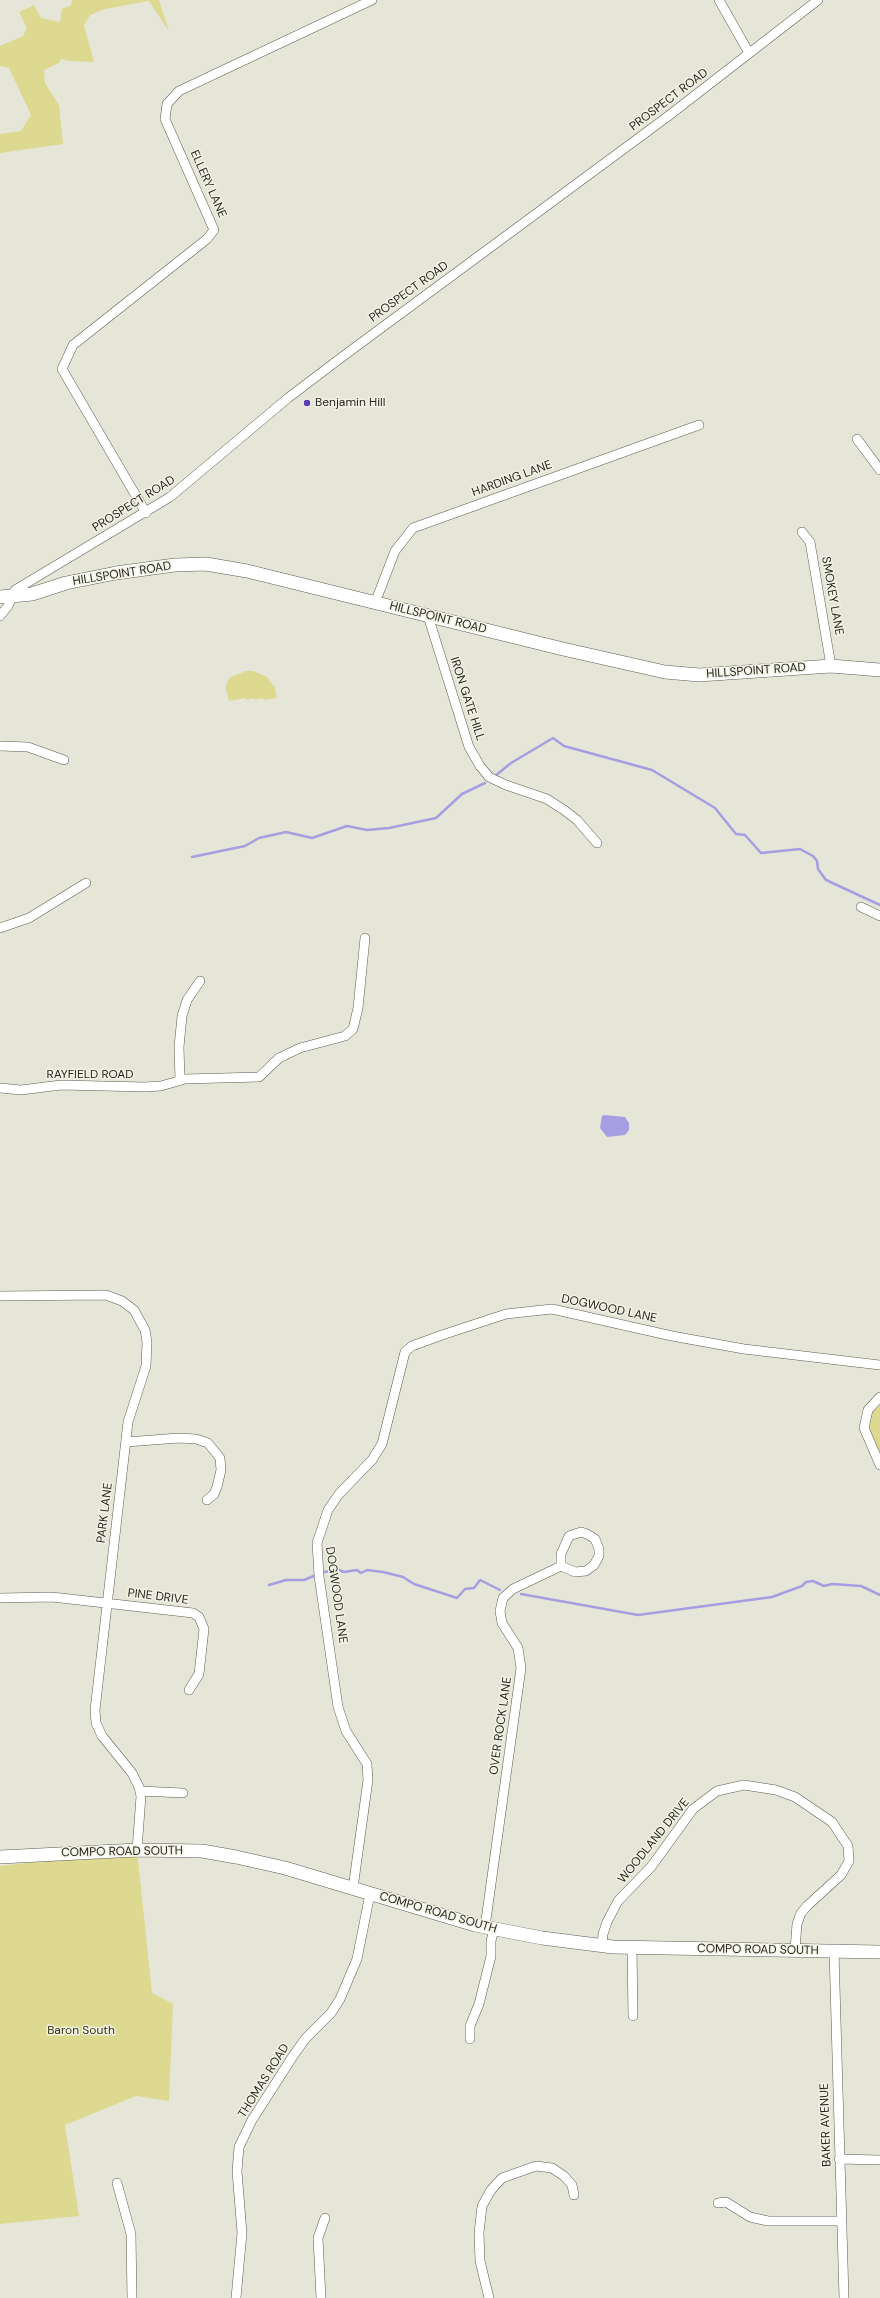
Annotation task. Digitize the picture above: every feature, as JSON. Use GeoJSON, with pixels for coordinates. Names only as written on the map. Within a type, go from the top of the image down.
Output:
{"type":"FeatureCollection","features":[{"type":"Feature","properties":{"kind":"main road","name":"HILLSPOINT ROAD"},"geometry":{"type":"LineString","coordinates":[[6,597],[32,594],[72,582],[110,574],[175,565],[201,564],[235,569],[674,674],[712,674],[831,666],[880,670]]}},
{"type":"Feature","properties":{"kind":"main road","name":"COMPO ROAD SOUTH"},"geometry":{"type":"LineString","coordinates":[[0,1857],[137,1850],[175,1850],[226,1855],[296,1871],[370,1894],[490,1928],[602,1946],[632,1948],[880,1952]]}},
{"type":"Feature","properties":{"kind":"street","name":"ELLERY LANE"},"geometry":{"type":"LineString","coordinates":[[146,513],[62,369],[73,345],[207,239],[214,230],[164,119],[167,104],[179,90],[372,0]]}},
{"type":"Feature","properties":{"kind":"street"},"geometry":{"type":"LineString","coordinates":[[719,0],[749,53]]}},
{"type":"Feature","properties":{"kind":"street","name":"PROSPECT ROAD"},"geometry":{"type":"LineString","coordinates":[[0,616],[8,606],[6,597],[15,590],[146,513],[194,479],[288,398],[667,117],[818,0]]}},
{"type":"Feature","properties":{"kind":"street","name":"HARDING LANE"},"geometry":{"type":"LineString","coordinates":[[375,603],[395,551],[413,528],[699,425]]}},
{"type":"Feature","properties":{"kind":"street"},"geometry":{"type":"LineString","coordinates":[[857,439],[880,470]]}},
{"type":"Feature","properties":{"kind":"street","name":"SMOKEY LANE"},"geometry":{"type":"LineString","coordinates":[[802,532],[810,542],[831,666]]}},
{"type":"Feature","properties":{"kind":"street","name":"IRON GATE HILL"},"geometry":{"type":"LineString","coordinates":[[428,616],[470,747],[480,766],[489,777],[506,786],[547,799],[564,810],[577,820],[597,843]]}},
{"type":"Feature","properties":{"kind":"street"},"geometry":{"type":"LineString","coordinates":[[0,746],[28,747],[64,760]]}},
{"type":"Feature","properties":{"kind":"street"},"geometry":{"type":"LineString","coordinates":[[0,928],[29,918],[86,883]]}},
{"type":"Feature","properties":{"kind":"street"},"geometry":{"type":"LineString","coordinates":[[861,907],[880,916]]}},
{"type":"Feature","properties":{"kind":"street","name":"RAYFIELD ROAD"},"geometry":{"type":"LineString","coordinates":[[0,1088],[21,1090],[61,1085],[145,1088],[161,1086],[180,1080],[259,1077],[279,1058],[320,1042],[345,1036],[353,1029],[358,1008],[366,938]]}},
{"type":"Feature","properties":{"kind":"street"},"geometry":{"type":"LineString","coordinates":[[180,1080],[179,1047],[182,1016],[186,1000],[200,981]]}},
{"type":"Feature","properties":{"kind":"street","name":"PARK LANE"},"geometry":{"type":"LineString","coordinates":[[0,1296],[18,1297],[101,1294],[122,1301],[137,1312],[146,1333],[147,1362],[143,1379],[131,1410],[126,1442],[95,1707],[95,1719],[102,1736],[132,1773],[140,1791],[137,1850]]}},
{"type":"Feature","properties":{"kind":"street","name":"DOGWOOD LANE"},"geometry":{"type":"LineString","coordinates":[[353,1888],[368,1780],[367,1764],[346,1731],[338,1707],[319,1576],[317,1544],[328,1510],[339,1494],[372,1460],[382,1444],[405,1352],[412,1346],[499,1316],[552,1309],[672,1336],[737,1347],[880,1365]]}},
{"type":"Feature","properties":{"kind":"street"},"geometry":{"type":"LineString","coordinates":[[880,1397],[868,1410],[864,1428],[880,1465]]}},
{"type":"Feature","properties":{"kind":"street"},"geometry":{"type":"LineString","coordinates":[[126,1442],[180,1438],[196,1439],[208,1443],[220,1458],[221,1470],[217,1487],[207,1500]]}},
{"type":"Feature","properties":{"kind":"street"},"geometry":{"type":"LineString","coordinates":[[581,1532],[595,1539],[599,1549],[594,1565],[586,1571],[575,1572],[561,1566],[561,1554],[569,1536],[581,1532]]}},
{"type":"Feature","properties":{"kind":"street","name":"OVER ROCK LANE"},"geometry":{"type":"LineString","coordinates":[[470,2039],[470,2026],[479,2004],[491,1956],[490,1928],[521,1668],[518,1648],[502,1623],[500,1611],[504,1598],[513,1589],[561,1566]]}},
{"type":"Feature","properties":{"kind":"street","name":"PINE DRIVE"},"geometry":{"type":"LineString","coordinates":[[0,1598],[34,1597],[107,1602],[188,1612],[199,1616],[204,1629],[200,1674],[189,1690]]}},
{"type":"Feature","properties":{"kind":"street","name":"WOODLAND DRIVE"},"geometry":{"type":"LineString","coordinates":[[602,1946],[603,1934],[607,1922],[618,1901],[651,1866],[694,1809],[717,1791],[744,1785],[776,1790],[795,1797],[832,1822],[848,1846],[849,1861],[841,1875],[801,1913],[797,1924],[796,1950]]}},
{"type":"Feature","properties":{"kind":"street"},"geometry":{"type":"LineString","coordinates":[[140,1791],[183,1793]]}},
{"type":"Feature","properties":{"kind":"street","name":"THOMAS ROAD"},"geometry":{"type":"LineString","coordinates":[[236,2298],[242,2226],[237,2171],[239,2147],[252,2120],[295,2053],[306,2038],[331,2013],[340,1999],[358,1959],[370,1894]]}},
{"type":"Feature","properties":{"kind":"street"},"geometry":{"type":"LineString","coordinates":[[632,1948],[633,2016]]}},
{"type":"Feature","properties":{"kind":"street","name":"BAKER AVENUE"},"geometry":{"type":"LineString","coordinates":[[834,1951],[844,2298]]}},
{"type":"Feature","properties":{"kind":"street"},"geometry":{"type":"LineString","coordinates":[[839,2159],[880,2160]]}},
{"type":"Feature","properties":{"kind":"street"},"geometry":{"type":"LineString","coordinates":[[489,2298],[480,2261],[479,2233],[482,2206],[490,2190],[502,2178],[536,2166],[552,2168],[564,2176],[572,2185],[574,2195]]}},
{"type":"Feature","properties":{"kind":"street"},"geometry":{"type":"LineString","coordinates":[[117,2183],[119,2199],[131,2234],[132,2298]]}},
{"type":"Feature","properties":{"kind":"street"},"geometry":{"type":"LineString","coordinates":[[718,2203],[726,2202],[750,2217],[768,2221],[841,2221]]}},
{"type":"Feature","properties":{"kind":"street"},"geometry":{"type":"LineString","coordinates":[[321,2298],[318,2238],[325,2218]]}},
{"type":"Feature","properties":{"kind":"green space"},"geometry":{"type":"Polygon","coordinates":[[[72,0],[159,0],[169,31],[149,1],[105,9],[90,15],[84,25],[94,62],[61,59],[59,63],[44,70],[45,83],[59,105],[63,144],[0,153],[0,134],[21,131],[31,115],[9,68],[0,66],[0,46],[23,36],[27,28],[19,12],[34,5],[41,18],[60,22],[62,9],[71,5],[72,0]]]}},
{"type":"Feature","properties":{"kind":"green space"},"geometry":{"type":"Polygon","coordinates":[[[246,671],[253,671],[267,677],[275,688],[277,698],[264,700],[262,698],[255,700],[254,698],[246,700],[245,698],[229,701],[226,689],[227,682],[231,677],[246,671]]]}},
{"type":"Feature","properties":{"kind":"green space"},"geometry":{"type":"Polygon","coordinates":[[[880,1397],[880,1465],[865,1419],[880,1397]]]}},
{"type":"Feature","properties":{"kind":"green space","name":"Baron South"},"geometry":{"type":"Polygon","coordinates":[[[137,1850],[152,1993],[173,2004],[169,2101],[136,2096],[65,2125],[79,2216],[0,2224],[0,1866],[137,1850]]]}},
{"type":"Feature","properties":{"kind":"shaded area"},"geometry":{"type":"Polygon","coordinates":[[[602,1116],[625,1117],[629,1123],[629,1130],[625,1135],[607,1137],[600,1128],[602,1116]]]}},
{"type":"Feature","properties":{"kind":"waterway"},"geometry":{"type":"LineString","coordinates":[[495,776],[511,763],[553,738],[564,746],[652,770],[715,808],[736,834],[745,835],[761,853],[800,849],[813,856],[817,861],[818,869],[826,880],[880,905]]}},
{"type":"Feature","properties":{"kind":"waterway"},"geometry":{"type":"LineString","coordinates":[[192,857],[245,846],[259,838],[286,832],[312,838],[347,826],[367,830],[389,828],[436,818],[462,794],[485,783]]}},
{"type":"Feature","properties":{"kind":"waterway"},"geometry":{"type":"LineString","coordinates":[[325,1572],[337,1569],[344,1572],[357,1570],[361,1573],[367,1570],[383,1572],[403,1577],[414,1584],[457,1598],[465,1589],[474,1588],[480,1580],[500,1590]]}},
{"type":"Feature","properties":{"kind":"waterway"},"geometry":{"type":"LineString","coordinates":[[269,1585],[286,1580],[304,1580],[316,1575]]}},
{"type":"Feature","properties":{"kind":"waterway"},"geometry":{"type":"LineString","coordinates":[[521,1594],[638,1615],[772,1597],[802,1586],[806,1582],[813,1581],[824,1586],[832,1584],[861,1586],[880,1595]]}},
{"type":"Feature","properties":{"kind":"place","name":"Benjamin Hill"},"geometry":{"type":"Point","coordinates":[307,403]}}]}
